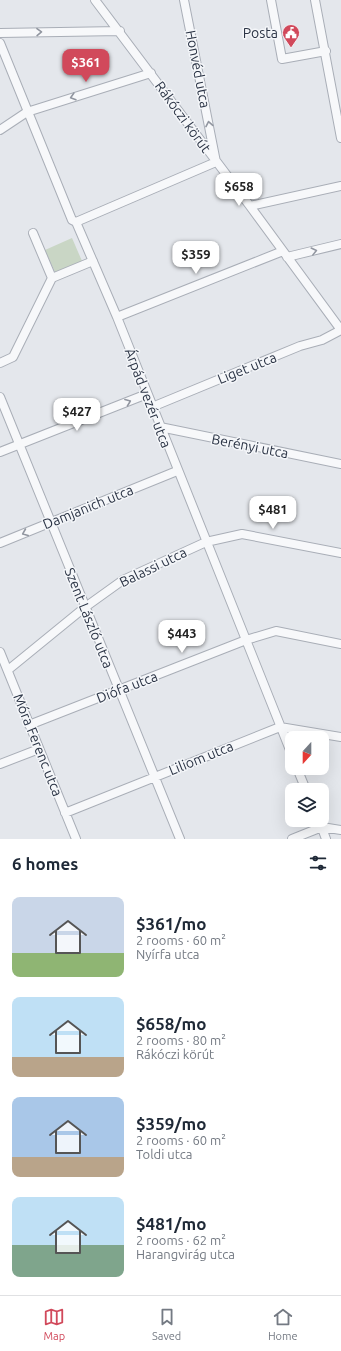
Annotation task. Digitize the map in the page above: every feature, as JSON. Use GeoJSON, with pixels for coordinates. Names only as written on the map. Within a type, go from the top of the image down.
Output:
{"type":"FeatureCollection","features":[{"type":"Feature","properties":{"kind":"street","name":"Rákóczi körút"},"geometry":{"type":"LineString","coordinates":[[96,0],[341,330]]}},
{"type":"Feature","properties":{"kind":"street","name":"Honvéd utca"},"geometry":{"type":"LineString","coordinates":[[184,0],[216,162]]}},
{"type":"Feature","properties":{"kind":"street"},"geometry":{"type":"LineString","coordinates":[[271,0],[282,60],[326,51]]}},
{"type":"Feature","properties":{"kind":"street"},"geometry":{"type":"LineString","coordinates":[[315,0],[326,51],[341,138]]}},
{"type":"Feature","properties":{"kind":"street"},"geometry":{"type":"LineString","coordinates":[[0,33],[120,31]]}},
{"type":"Feature","properties":{"kind":"street","name":"Árpád vezér utca"},"geometry":{"type":"LineString","coordinates":[[1,48],[72,220],[76,222],[93,261],[285,739]]}},
{"type":"Feature","properties":{"kind":"street"},"geometry":{"type":"LineString","coordinates":[[0,130],[27,112],[151,73]]}},
{"type":"Feature","properties":{"kind":"street"},"geometry":{"type":"LineString","coordinates":[[76,222],[216,162]]}},
{"type":"Feature","properties":{"kind":"street"},"geometry":{"type":"LineString","coordinates":[[250,206],[341,186]]}},
{"type":"Feature","properties":{"kind":"street"},"geometry":{"type":"LineString","coordinates":[[33,233],[52,278]]}},
{"type":"Feature","properties":{"kind":"street"},"geometry":{"type":"LineString","coordinates":[[116,317],[285,254],[341,244]]}},
{"type":"Feature","properties":{"kind":"street"},"geometry":{"type":"LineString","coordinates":[[0,363],[13,357],[52,278],[93,261]]}},
{"type":"Feature","properties":{"kind":"street","name":"Liget utca"},"geometry":{"type":"LineString","coordinates":[[152,407],[300,346],[322,340],[341,330]]}},
{"type":"Feature","properties":{"kind":"street"},"geometry":{"type":"LineString","coordinates":[[0,452],[147,394]]}},
{"type":"Feature","properties":{"kind":"street","name":"Szent László utca"},"geometry":{"type":"LineString","coordinates":[[0,397],[84,608],[180,839]]}},
{"type":"Feature","properties":{"kind":"street","name":"Berényi utca"},"geometry":{"type":"LineString","coordinates":[[160,427],[341,464]]}},
{"type":"Feature","properties":{"kind":"street","name":"Damjanich utca"},"geometry":{"type":"LineString","coordinates":[[0,543],[177,471]]}},
{"type":"Feature","properties":{"kind":"street","name":"Balassi utca"},"geometry":{"type":"LineString","coordinates":[[8,670],[84,608],[123,580],[206,542],[242,534],[341,553]]}},
{"type":"Feature","properties":{"kind":"street","name":"Diófa utca"},"geometry":{"type":"LineString","coordinates":[[29,725],[246,640],[276,631],[341,644]]}},
{"type":"Feature","properties":{"kind":"street","name":"Móra Ferenc utca"},"geometry":{"type":"LineString","coordinates":[[0,652],[76,839]]}},
{"type":"Feature","properties":{"kind":"street"},"geometry":{"type":"LineString","coordinates":[[280,727],[341,737]]}},
{"type":"Feature","properties":{"kind":"street","name":"Liliom utca"},"geometry":{"type":"LineString","coordinates":[[65,813],[280,727]]}},
{"type":"Feature","properties":{"kind":"street"},"geometry":{"type":"LineString","coordinates":[[0,764],[39,749]]}},
{"type":"Feature","properties":{"kind":"street"},"geometry":{"type":"LineString","coordinates":[[292,839],[314,827]]}},
{"type":"Feature","properties":{"kind":"street"},"geometry":{"type":"LineString","coordinates":[[321,827],[326,839]]}},
{"type":"Feature","properties":{"kind":"street"},"geometry":{"type":"LineString","coordinates":[[329,827],[341,830]]}},
{"type":"Feature","properties":{"kind":"green space"},"geometry":{"type":"Polygon","coordinates":[[[72,238],[82,261],[55,272],[45,250],[72,238]]]}},
{"type":"Feature","properties":{"kind":"place","name":"Posta"},"geometry":{"type":"Point","coordinates":[291,48]}}]}
